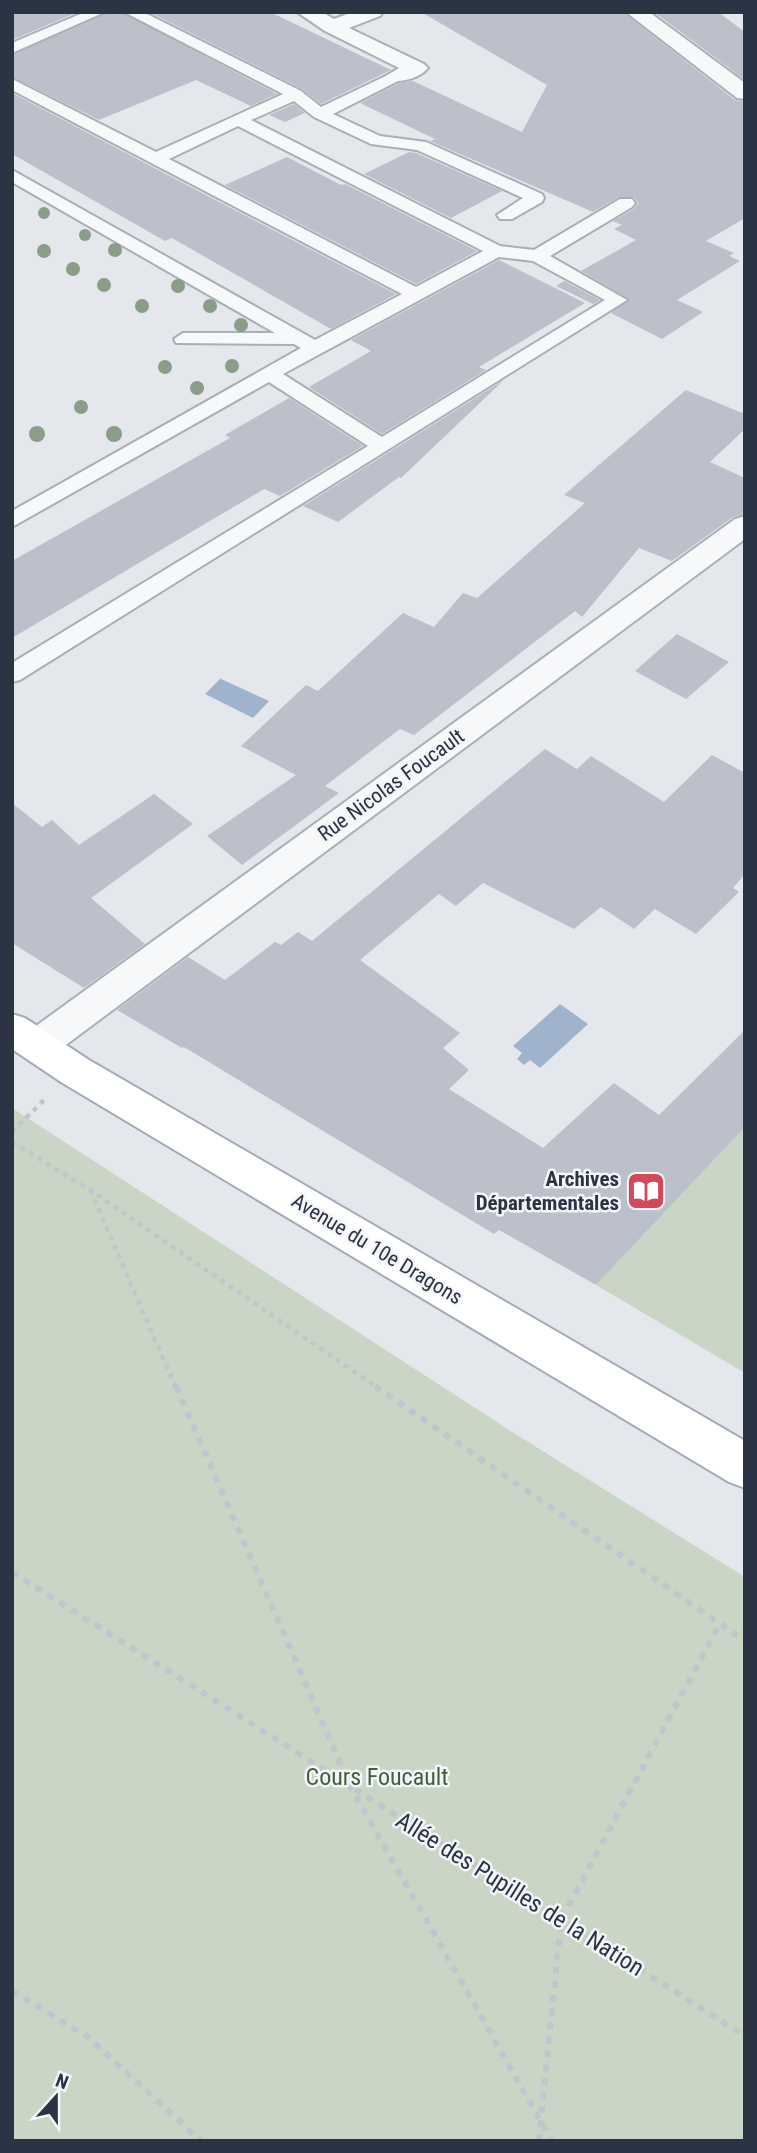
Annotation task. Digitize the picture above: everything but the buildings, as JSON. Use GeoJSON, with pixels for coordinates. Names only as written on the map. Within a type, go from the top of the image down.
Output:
{"type":"FeatureCollection","features":[{"type":"Feature","properties":{"kind":"main road","name":"Avenue du 10e Dragons"},"geometry":{"type":"LineString","coordinates":[[25,1037],[75,1070],[745,1466]]}},
{"type":"Feature","properties":{"kind":"street"},"geometry":{"type":"LineString","coordinates":[[307,12],[331,27],[417,68],[397,76]]}},
{"type":"Feature","properties":{"kind":"street"},"geometry":{"type":"LineString","coordinates":[[331,27],[373,12]]}},
{"type":"Feature","properties":{"kind":"street"},"geometry":{"type":"LineString","coordinates":[[636,12],[745,93]]}},
{"type":"Feature","properties":{"kind":"street","name":"Rue Nicolas Foucault"},"geometry":{"type":"LineString","coordinates":[[25,1037],[745,525]]}},
{"type":"Feature","properties":{"kind":"lane"},"geometry":{"type":"LineString","coordinates":[[12,49],[98,12]]}},
{"type":"Feature","properties":{"kind":"lane"},"geometry":{"type":"LineString","coordinates":[[131,12],[295,94],[320,114],[377,141],[420,145],[536,198],[506,215]]}},
{"type":"Feature","properties":{"kind":"lane"},"geometry":{"type":"LineString","coordinates":[[320,114],[397,76]]}},
{"type":"Feature","properties":{"kind":"lane"},"geometry":{"type":"LineString","coordinates":[[12,84],[416,294]]}},
{"type":"Feature","properties":{"kind":"lane"},"geometry":{"type":"LineString","coordinates":[[155,159],[295,94]]}},
{"type":"Feature","properties":{"kind":"lane"},"geometry":{"type":"LineString","coordinates":[[12,674],[618,300],[537,256],[496,251],[240,121]]}},
{"type":"Feature","properties":{"kind":"lane"},"geometry":{"type":"LineString","coordinates":[[12,175],[315,348]]}},
{"type":"Feature","properties":{"kind":"lane"},"geometry":{"type":"LineString","coordinates":[[537,256],[626,203]]}},
{"type":"Feature","properties":{"kind":"lane"},"geometry":{"type":"LineString","coordinates":[[12,520],[315,348],[496,251]]}},
{"type":"Feature","properties":{"kind":"lane"},"geometry":{"type":"LineString","coordinates":[[183,339],[296,338]]}},
{"type":"Feature","properties":{"kind":"lane"},"geometry":{"type":"LineString","coordinates":[[270,374],[382,446]]}},
{"type":"Feature","properties":{"kind":"path"},"geometry":{"type":"LineString","coordinates":[[12,1142],[90,1190],[745,1641]]}},
{"type":"Feature","properties":{"kind":"path"},"geometry":{"type":"LineString","coordinates":[[90,1190],[350,1786],[552,2141]]}},
{"type":"Feature","properties":{"kind":"path","name":"Allée des Pupilles de la Nation"},"geometry":{"type":"LineString","coordinates":[[12,1572],[745,2036]]}},
{"type":"Feature","properties":{"kind":"path"},"geometry":{"type":"LineString","coordinates":[[538,2141],[561,1920],[719,1625]]}},
{"type":"Feature","properties":{"kind":"path"},"geometry":{"type":"LineString","coordinates":[[12,1991],[88,2037],[201,2141]]}},
{"type":"Feature","properties":{"kind":"green space","name":"Cours Foucault"},"geometry":{"type":"Polygon","coordinates":[[[12,1108],[517,1435],[745,1577],[745,2141],[12,2141],[12,1108]]]}},
{"type":"Feature","properties":{"kind":"green space"},"geometry":{"type":"Polygon","coordinates":[[[745,1127],[745,1373],[596,1285],[745,1127]]]}},
{"type":"Feature","properties":{"kind":"water"},"geometry":{"type":"Polygon","coordinates":[[[221,678],[269,701],[253,718],[205,694],[221,678]]]}},
{"type":"Feature","properties":{"kind":"water"},"geometry":{"type":"Polygon","coordinates":[[[560,1004],[588,1024],[540,1068],[530,1060],[524,1065],[517,1059],[522,1053],[513,1046],[560,1004]]]}},
{"type":"Feature","properties":{"kind":"place","name":"Archives Départementales"},"geometry":{"type":"Point","coordinates":[646,1191]}}]}
